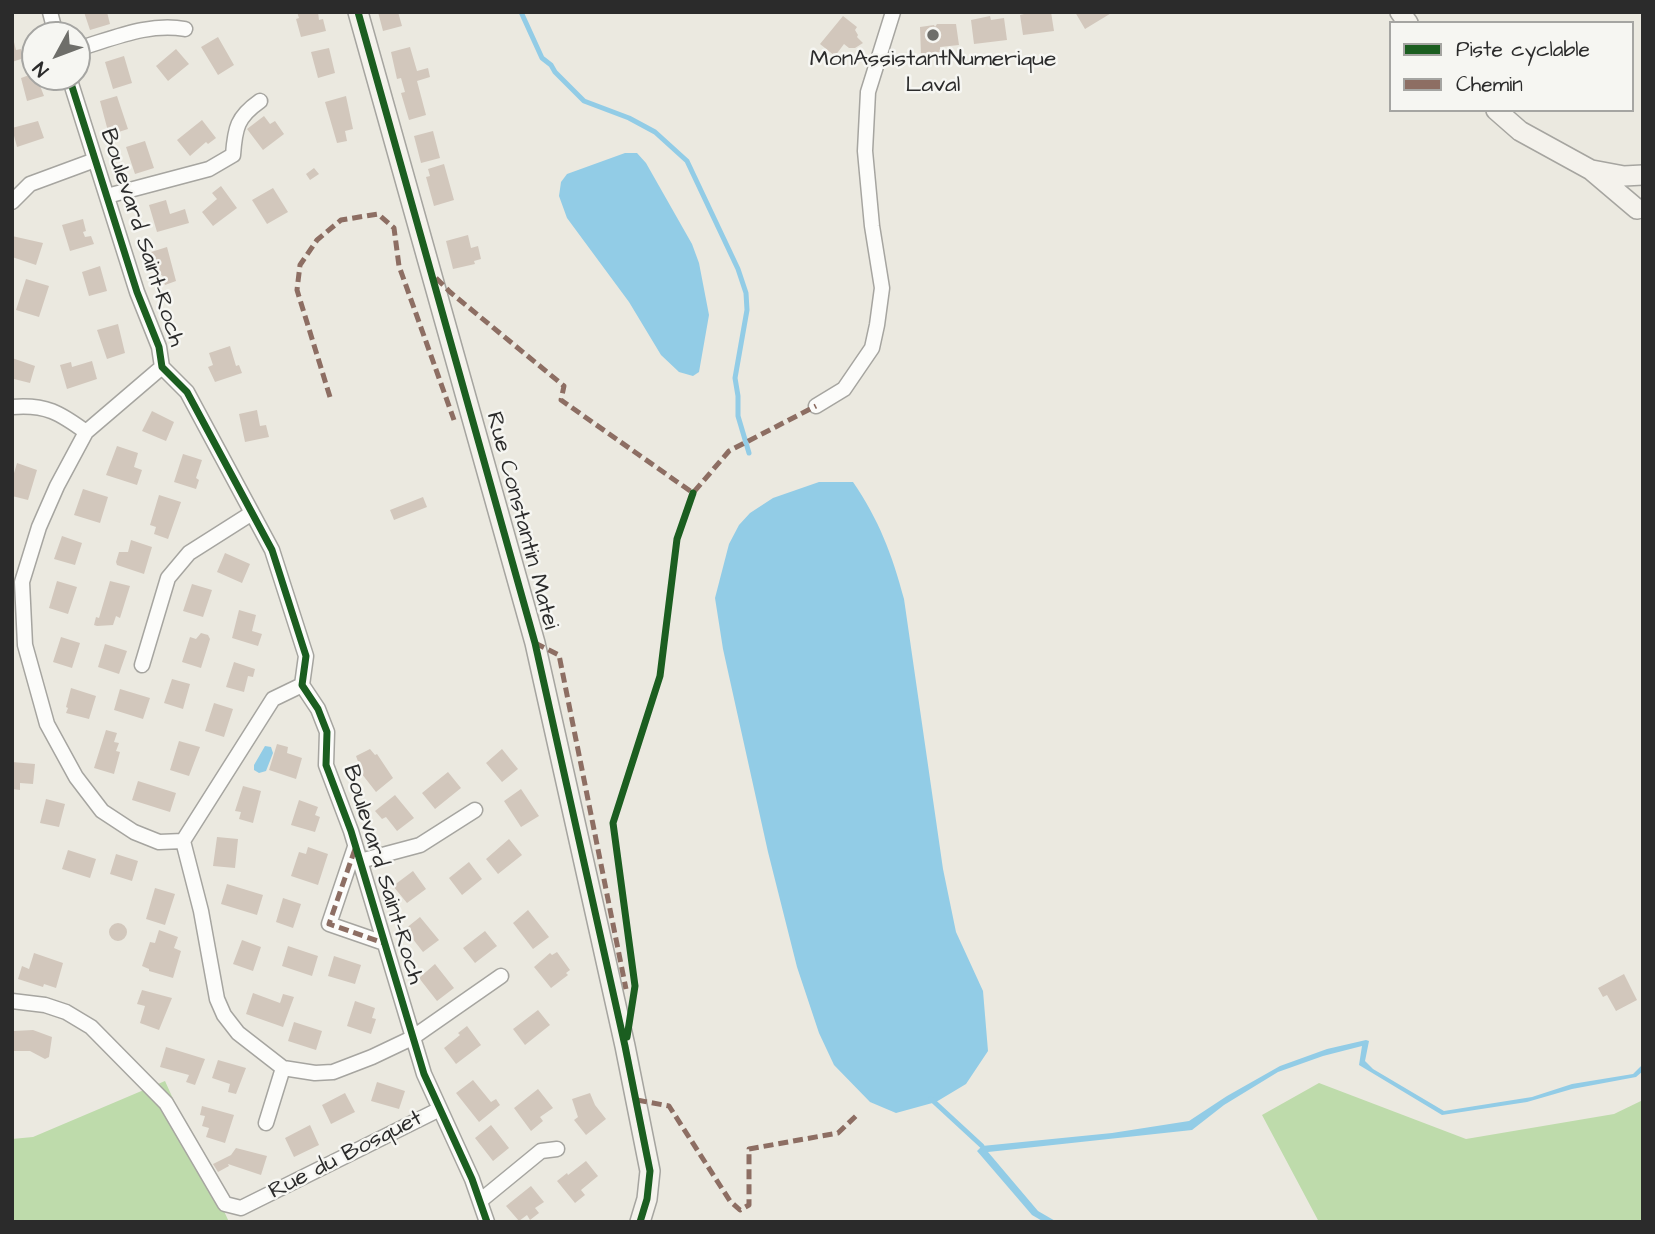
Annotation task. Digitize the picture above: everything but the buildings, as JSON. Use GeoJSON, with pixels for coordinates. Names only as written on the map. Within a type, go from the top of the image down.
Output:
{"type":"FeatureCollection","features":[{"type":"Feature","properties":{"kind":"street","name":"Rue Constantin Matei"},"geometry":{"type":"LineString","coordinates":[[358,12],[535,643],[625,1046],[650,1171],[647,1199],[640,1222]]}},
{"type":"Feature","properties":{"kind":"street"},"geometry":{"type":"LineString","coordinates":[[816,406],[844,389],[872,348],[877,325],[881,288],[865,151],[867,104],[878,54],[893,12]]}},
{"type":"Feature","properties":{"kind":"street"},"geometry":{"type":"LineString","coordinates":[[91,46],[166,25],[186,29]]}},
{"type":"Feature","properties":{"kind":"street","name":"Boulevard Saint-Roch"},"geometry":{"type":"LineString","coordinates":[[73,91],[137,292],[159,346],[162,367],[187,392],[272,550],[306,656],[302,685],[318,709],[327,732],[326,765],[358,854],[412,1038],[424,1074],[487,1222]]}},
{"type":"Feature","properties":{"kind":"street"},"geometry":{"type":"LineString","coordinates":[[107,197],[209,169],[233,155],[238,122],[245,112],[260,101]]}},
{"type":"Feature","properties":{"kind":"street"},"geometry":{"type":"LineString","coordinates":[[1498,112],[1520,131],[1591,170],[1640,216]]}},
{"type":"Feature","properties":{"kind":"street"},"geometry":{"type":"LineString","coordinates":[[12,202],[30,184],[95,160]]}},
{"type":"Feature","properties":{"kind":"street"},"geometry":{"type":"LineString","coordinates":[[1591,170],[1624,176],[1643,175]]}},
{"type":"Feature","properties":{"kind":"street"},"geometry":{"type":"LineString","coordinates":[[1640,216],[1637,199],[1643,185]]}},
{"type":"Feature","properties":{"kind":"street"},"geometry":{"type":"LineString","coordinates":[[162,367],[86,432],[57,486],[17,579],[25,645],[43,711],[47,724],[76,778],[102,811],[134,832],[159,842],[183,841]]}},
{"type":"Feature","properties":{"kind":"street"},"geometry":{"type":"LineString","coordinates":[[12,407],[27,406],[58,412],[86,432]]}},
{"type":"Feature","properties":{"kind":"street"},"geometry":{"type":"LineString","coordinates":[[142,665],[168,578],[190,553],[252,513]]}},
{"type":"Feature","properties":{"kind":"street"},"geometry":{"type":"LineString","coordinates":[[302,685],[273,699],[183,841],[201,911],[217,999],[225,1015],[238,1033],[283,1068],[315,1073],[332,1072],[372,1058],[412,1038],[501,976]]}},
{"type":"Feature","properties":{"kind":"street"},"geometry":{"type":"LineString","coordinates":[[358,854],[420,845],[475,810]]}},
{"type":"Feature","properties":{"kind":"street","name":"Boulevard Saint-Roch"},"geometry":{"type":"LineString","coordinates":[[358,854],[329,924],[384,943]]}},
{"type":"Feature","properties":{"kind":"street","name":"Rue du Bosquet"},"geometry":{"type":"LineString","coordinates":[[12,1001],[45,1005],[66,1012],[91,1027],[166,1103],[225,1205],[241,1208],[440,1109]]}},
{"type":"Feature","properties":{"kind":"street"},"geometry":{"type":"LineString","coordinates":[[267,1123],[283,1068]]}},
{"type":"Feature","properties":{"kind":"street"},"geometry":{"type":"LineString","coordinates":[[480,1201],[541,1151],[558,1149]]}},
{"type":"Feature","properties":{"kind":"green space"},"geometry":{"type":"Polygon","coordinates":[[[165,1081],[229,1222],[12,1222],[12,1139],[33,1137],[165,1081]]]}},
{"type":"Feature","properties":{"kind":"green space"},"geometry":{"type":"Polygon","coordinates":[[[1319,1083],[1466,1139],[1614,1114],[1643,1100],[1643,1222],[1319,1222],[1262,1115],[1319,1083]]]}},
{"type":"Feature","properties":{"kind":"water"},"geometry":{"type":"Polygon","coordinates":[[[625,153],[637,153],[646,163],[692,244],[699,263],[709,315],[699,372],[693,376],[679,372],[661,355],[629,302],[567,218],[559,196],[561,182],[567,174],[625,153]]]}},
{"type":"Feature","properties":{"kind":"water"},"geometry":{"type":"Polygon","coordinates":[[[819,482],[853,482],[884,538],[895,567],[904,599],[943,869],[956,932],[983,991],[988,1051],[966,1084],[936,1102],[896,1113],[870,1102],[834,1065],[819,1033],[797,967],[768,852],[723,649],[715,598],[729,544],[739,525],[750,513],[773,498],[819,482]]]}},
{"type":"Feature","properties":{"kind":"water"},"geometry":{"type":"Polygon","coordinates":[[[265,746],[271,747],[273,753],[266,771],[259,773],[254,770],[254,765],[265,746]]]}},
{"type":"Feature","properties":{"kind":"water"},"geometry":{"type":"Polygon","coordinates":[[[1369,1041],[1365,1061],[1373,1069],[1444,1111],[1532,1097],[1572,1084],[1633,1074],[1643,1064],[1643,1071],[1636,1077],[1572,1089],[1527,1102],[1442,1115],[1359,1065],[1362,1046],[1278,1072],[1224,1105],[1192,1130],[988,1152],[1038,1211],[1057,1222],[1044,1222],[1032,1215],[977,1151],[982,1146],[1112,1133],[1189,1121],[1280,1066],[1327,1049],[1369,1041]]]}},
{"type":"Feature","properties":{"kind":"waterway"},"geometry":{"type":"LineString","coordinates":[[521,12],[542,58],[584,101],[629,118],[655,132],[687,161],[738,269],[746,293],[747,310],[735,378],[738,416],[749,453]]}},
{"type":"Feature","properties":{"kind":"waterway"},"geometry":{"type":"LineString","coordinates":[[931,1099],[982,1146]]}},
{"type":"Feature","properties":{"kind":"marked path"},"geometry":{"type":"LineString","coordinates":[[330,397],[297,290],[300,265],[317,240],[341,220],[378,214],[394,228],[399,266],[454,420]]}},
{"type":"Feature","properties":{"kind":"marked path"},"geometry":{"type":"LineString","coordinates":[[436,278],[564,386],[561,400],[693,493],[729,451],[816,406]]}},
{"type":"Feature","properties":{"kind":"marked path"},"geometry":{"type":"LineString","coordinates":[[535,643],[559,655],[626,989]]}},
{"type":"Feature","properties":{"kind":"marked path"},"geometry":{"type":"LineString","coordinates":[[355,849],[329,924],[384,943]]}},
{"type":"Feature","properties":{"kind":"marked path"},"geometry":{"type":"LineString","coordinates":[[637,1100],[669,1106],[730,1201],[740,1210],[749,1205],[749,1149],[838,1133],[858,1114]]}},
{"type":"Feature","properties":{"kind":"cycle path"},"geometry":{"type":"LineString","coordinates":[[358,12],[535,643],[625,1046],[650,1171],[647,1199],[640,1222]]}},
{"type":"Feature","properties":{"kind":"cycle path"},"geometry":{"type":"LineString","coordinates":[[73,91],[137,292],[159,347],[162,367],[187,392],[272,550],[306,656],[302,685],[318,709],[327,732],[326,765],[351,831],[424,1074],[472,1179],[487,1222]]}},
{"type":"Feature","properties":{"kind":"cycle path"},"geometry":{"type":"LineString","coordinates":[[627,1037],[635,986],[613,823],[660,676],[677,539],[693,493]]}},
{"type":"Feature","properties":{"kind":"place","name":"MonAssistantNumerique Laval"},"geometry":{"type":"Point","coordinates":[933,35]}}]}
